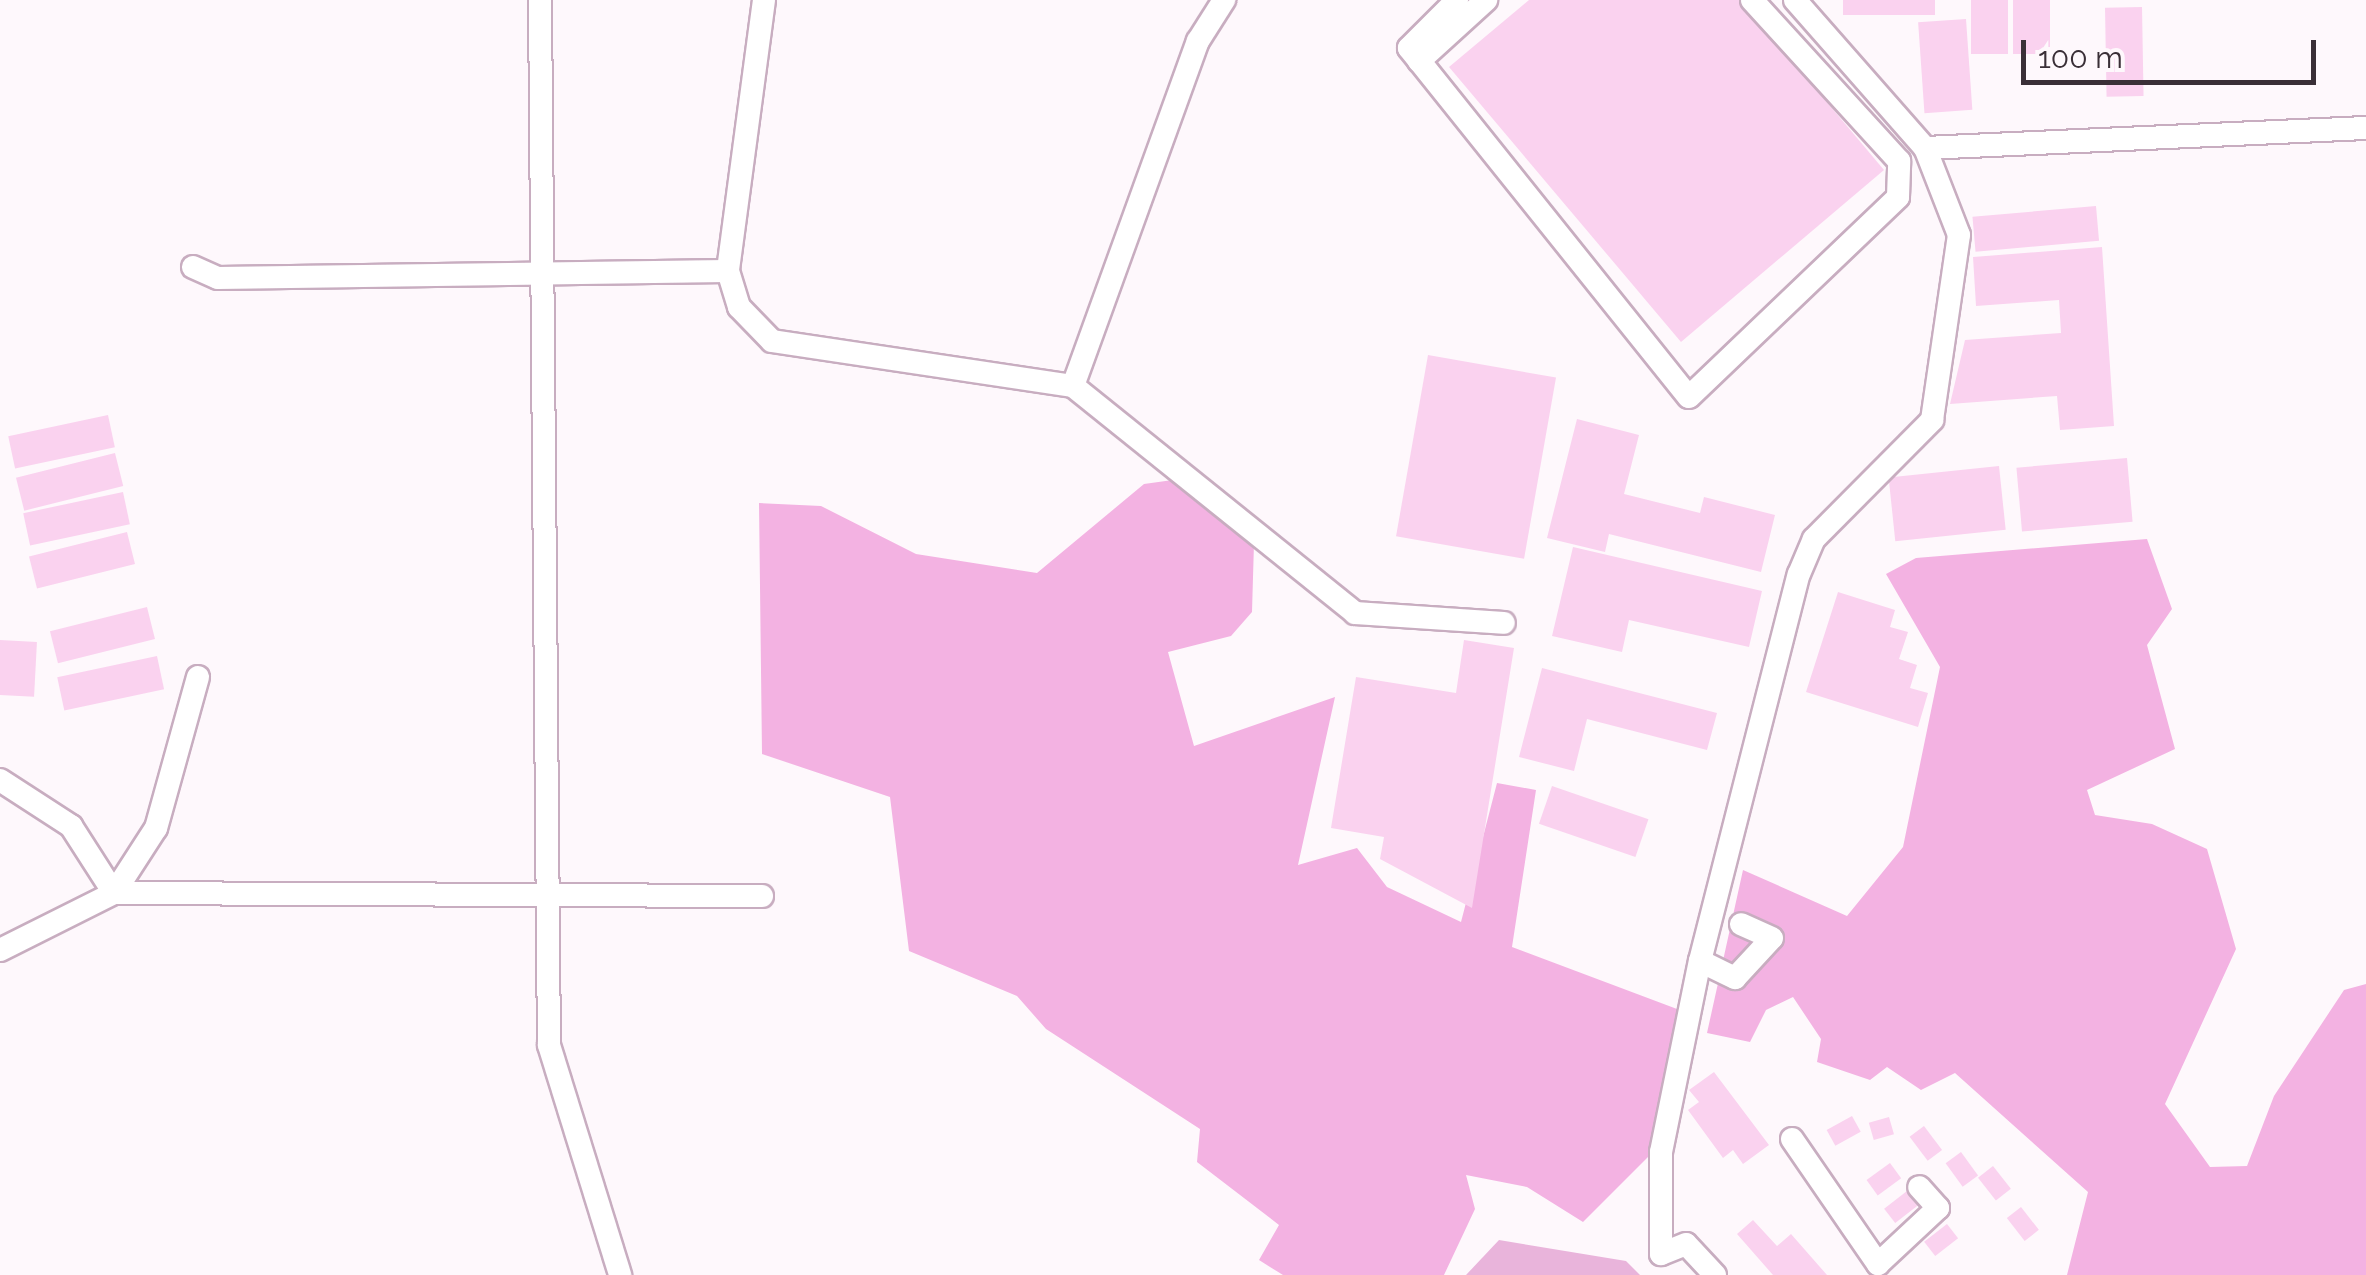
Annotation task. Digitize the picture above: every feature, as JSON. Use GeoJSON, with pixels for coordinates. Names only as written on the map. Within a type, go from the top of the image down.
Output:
{"type":"FeatureCollection","features":[{"type":"Feature","properties":{"kind":"street"},"geometry":{"type":"LineString","coordinates":[[540,0],[551,896],[548,1044],[620,1275]]}},
{"type":"Feature","properties":{"kind":"street"},"geometry":{"type":"LineString","coordinates":[[764,0],[728,270],[739,307],[772,341],[1073,386],[1355,613],[1504,623]]}},
{"type":"Feature","properties":{"kind":"street"},"geometry":{"type":"LineString","coordinates":[[1073,386],[1198,40],[1224,0]]}},
{"type":"Feature","properties":{"kind":"street"},"geometry":{"type":"LineString","coordinates":[[1456,0],[1408,48],[1689,398],[1898,196],[1900,161],[1752,0]]}},
{"type":"Feature","properties":{"kind":"street"},"geometry":{"type":"LineString","coordinates":[[1419,62],[1486,0]]}},
{"type":"Feature","properties":{"kind":"street"},"geometry":{"type":"LineString","coordinates":[[1715,1275],[1686,1244],[1661,1254],[1660,1152],[1700,961],[1799,574],[1814,538],[1932,420],[1959,235],[1926,148],[1795,0]]}},
{"type":"Feature","properties":{"kind":"street"},"geometry":{"type":"LineString","coordinates":[[1926,148],[2366,128]]}},
{"type":"Feature","properties":{"kind":"street"},"geometry":{"type":"LineString","coordinates":[[192,267],[218,278],[728,270]]}},
{"type":"Feature","properties":{"kind":"street"},"geometry":{"type":"LineString","coordinates":[[114,893],[156,828],[198,677]]}},
{"type":"Feature","properties":{"kind":"street"},"geometry":{"type":"LineString","coordinates":[[0,780],[70,826],[114,893]]}},
{"type":"Feature","properties":{"kind":"street"},"geometry":{"type":"LineString","coordinates":[[0,950],[114,893],[762,896]]}},
{"type":"Feature","properties":{"kind":"street"},"geometry":{"type":"LineString","coordinates":[[1700,961],[1735,978],[1772,938],[1741,924]]}},
{"type":"Feature","properties":{"kind":"street"},"geometry":{"type":"LineString","coordinates":[[1792,1138],[1881,1270],[1938,1208],[1919,1187]]}},
{"type":"Feature","properties":{"kind":"shaded area"},"geometry":{"type":"Polygon","coordinates":[[[1180,479],[1254,543],[1252,612],[1231,636],[1168,652],[1194,746],[1335,697],[1298,865],[1357,848],[1387,887],[1461,922],[1497,783],[1536,790],[1512,947],[1685,1012],[1649,1156],[1583,1222],[1527,1187],[1466,1175],[1475,1209],[1444,1275],[1283,1275],[1259,1260],[1279,1225],[1197,1162],[1200,1129],[1046,1029],[1017,996],[909,951],[890,797],[762,754],[759,503],[821,506],[916,554],[1037,573],[1144,484],[1180,479]]]}},
{"type":"Feature","properties":{"kind":"shaded area"},"geometry":{"type":"Polygon","coordinates":[[[2147,539],[2172,609],[2147,645],[2175,749],[2087,790],[2095,815],[2152,824],[2207,849],[2236,949],[2165,1104],[2210,1167],[2247,1166],[2274,1096],[2344,990],[2366,984],[2366,1275],[2067,1275],[2088,1192],[1955,1073],[1921,1090],[1887,1067],[1870,1080],[1817,1062],[1821,1039],[1793,997],[1766,1010],[1750,1042],[1707,1033],[1743,870],[1847,916],[1903,847],[1940,667],[1886,574],[1916,558],[2147,539]]]}},
{"type":"Feature","properties":{"kind":"shaded area"},"geometry":{"type":"Polygon","coordinates":[[[1499,1240],[1626,1261],[1640,1275],[1466,1275],[1499,1240]]]}},
{"type":"Feature","properties":{"kind":"building"},"geometry":{"type":"Polygon","coordinates":[[[1529,0],[1741,0],[1884,170],[1681,342],[1449,67],[1529,0]]]}},
{"type":"Feature","properties":{"kind":"building"},"geometry":{"type":"Polygon","coordinates":[[[1843,0],[1935,0],[1935,15],[1843,15],[1843,0]]]}},
{"type":"Feature","properties":{"kind":"building"},"geometry":{"type":"Polygon","coordinates":[[[1971,0],[2008,0],[2008,54],[1971,54],[1971,0]]]}},
{"type":"Feature","properties":{"kind":"building"},"geometry":{"type":"Polygon","coordinates":[[[2013,0],[2050,0],[2050,54],[2013,54],[2013,0]]]}},
{"type":"Feature","properties":{"kind":"building"},"geometry":{"type":"Polygon","coordinates":[[[2142,7],[2144,96],[2107,97],[2105,8],[2142,7]]]}},
{"type":"Feature","properties":{"kind":"building"},"geometry":{"type":"Polygon","coordinates":[[[1966,19],[1972,110],[1924,113],[1918,22],[1966,19]]]}},
{"type":"Feature","properties":{"kind":"building"},"geometry":{"type":"Polygon","coordinates":[[[2096,206],[2099,241],[1976,252],[1972,217],[2096,206]]]}},
{"type":"Feature","properties":{"kind":"building"},"geometry":{"type":"Polygon","coordinates":[[[2102,247],[2114,426],[2060,430],[2057,396],[1950,404],[1965,340],[2061,333],[2059,300],[1976,306],[1973,257],[2102,247]]]}},
{"type":"Feature","properties":{"kind":"building"},"geometry":{"type":"Polygon","coordinates":[[[1428,355],[1556,378],[1524,559],[1396,536],[1428,355]]]}},
{"type":"Feature","properties":{"kind":"building"},"geometry":{"type":"Polygon","coordinates":[[[108,415],[115,447],[15,468],[8,436],[108,415]]]}},
{"type":"Feature","properties":{"kind":"building"},"geometry":{"type":"Polygon","coordinates":[[[1577,419],[1639,435],[1624,494],[1700,513],[1704,497],[1775,515],[1761,572],[1609,534],[1605,552],[1547,538],[1577,419]]]}},
{"type":"Feature","properties":{"kind":"building"},"geometry":{"type":"Polygon","coordinates":[[[115,453],[123,486],[24,511],[16,478],[115,453]]]}},
{"type":"Feature","properties":{"kind":"building"},"geometry":{"type":"Polygon","coordinates":[[[2127,458],[2133,522],[2022,531],[2016,468],[2127,458]]]}},
{"type":"Feature","properties":{"kind":"building"},"geometry":{"type":"Polygon","coordinates":[[[1999,466],[2006,530],[1895,541],[1889,478],[1999,466]]]}},
{"type":"Feature","properties":{"kind":"building"},"geometry":{"type":"Polygon","coordinates":[[[123,492],[130,524],[30,545],[23,513],[123,492]]]}},
{"type":"Feature","properties":{"kind":"building"},"geometry":{"type":"Polygon","coordinates":[[[127,532],[135,564],[37,588],[29,556],[127,532]]]}},
{"type":"Feature","properties":{"kind":"building"},"geometry":{"type":"Polygon","coordinates":[[[1573,547],[1762,591],[1749,647],[1629,620],[1622,652],[1552,636],[1573,547]]]}},
{"type":"Feature","properties":{"kind":"building"},"geometry":{"type":"Polygon","coordinates":[[[1838,592],[1895,610],[1890,627],[1908,632],[1899,659],[1917,665],[1910,688],[1928,693],[1918,727],[1806,692],[1838,592]]]}},
{"type":"Feature","properties":{"kind":"building"},"geometry":{"type":"Polygon","coordinates":[[[147,607],[155,639],[58,663],[50,631],[147,607]]]}},
{"type":"Feature","properties":{"kind":"building"},"geometry":{"type":"Polygon","coordinates":[[[0,640],[37,642],[34,697],[0,695],[0,640]]]}},
{"type":"Feature","properties":{"kind":"building"},"geometry":{"type":"Polygon","coordinates":[[[1464,640],[1514,648],[1472,908],[1380,859],[1384,837],[1331,828],[1356,677],[1456,693],[1464,640]]]}},
{"type":"Feature","properties":{"kind":"building"},"geometry":{"type":"Polygon","coordinates":[[[157,656],[164,689],[64,710],[57,677],[157,656]]]}},
{"type":"Feature","properties":{"kind":"building"},"geometry":{"type":"Polygon","coordinates":[[[1542,668],[1717,713],[1707,750],[1587,719],[1574,771],[1519,757],[1542,668]]]}},
{"type":"Feature","properties":{"kind":"building"},"geometry":{"type":"Polygon","coordinates":[[[1552,786],[1648,819],[1635,857],[1539,824],[1552,786]]]}},
{"type":"Feature","properties":{"kind":"building"},"geometry":{"type":"Polygon","coordinates":[[[1714,1072],[1769,1145],[1743,1164],[1733,1150],[1723,1158],[1688,1110],[1699,1102],[1689,1090],[1714,1072]]]}},
{"type":"Feature","properties":{"kind":"building"},"geometry":{"type":"Polygon","coordinates":[[[1852,1116],[1861,1132],[1835,1146],[1827,1130],[1852,1116]]]}},
{"type":"Feature","properties":{"kind":"building"},"geometry":{"type":"Polygon","coordinates":[[[1889,1117],[1894,1134],[1874,1140],[1869,1123],[1889,1117]]]}},
{"type":"Feature","properties":{"kind":"building"},"geometry":{"type":"Polygon","coordinates":[[[1924,1126],[1942,1150],[1928,1161],[1910,1137],[1924,1126]]]}},
{"type":"Feature","properties":{"kind":"building"},"geometry":{"type":"Polygon","coordinates":[[[1961,1152],[1978,1175],[1963,1187],[1946,1163],[1961,1152]]]}},
{"type":"Feature","properties":{"kind":"building"},"geometry":{"type":"Polygon","coordinates":[[[1890,1163],[1901,1178],[1878,1195],[1867,1180],[1890,1163]]]}},
{"type":"Feature","properties":{"kind":"building"},"geometry":{"type":"Polygon","coordinates":[[[1993,1166],[2011,1189],[1996,1201],[1978,1178],[1993,1166]]]}},
{"type":"Feature","properties":{"kind":"building"},"geometry":{"type":"Polygon","coordinates":[[[1907,1191],[1918,1205],[1895,1223],[1884,1209],[1907,1191]]]}},
{"type":"Feature","properties":{"kind":"building"},"geometry":{"type":"Polygon","coordinates":[[[2021,1207],[2039,1230],[2025,1241],[2007,1218],[2021,1207]]]}},
{"type":"Feature","properties":{"kind":"building"},"geometry":{"type":"Polygon","coordinates":[[[1753,1220],[1777,1246],[1791,1234],[1827,1275],[1773,1275],[1737,1234],[1753,1220]]]}},
{"type":"Feature","properties":{"kind":"building"},"geometry":{"type":"Polygon","coordinates":[[[1947,1224],[1958,1238],[1935,1256],[1924,1242],[1947,1224]]]}}]}
